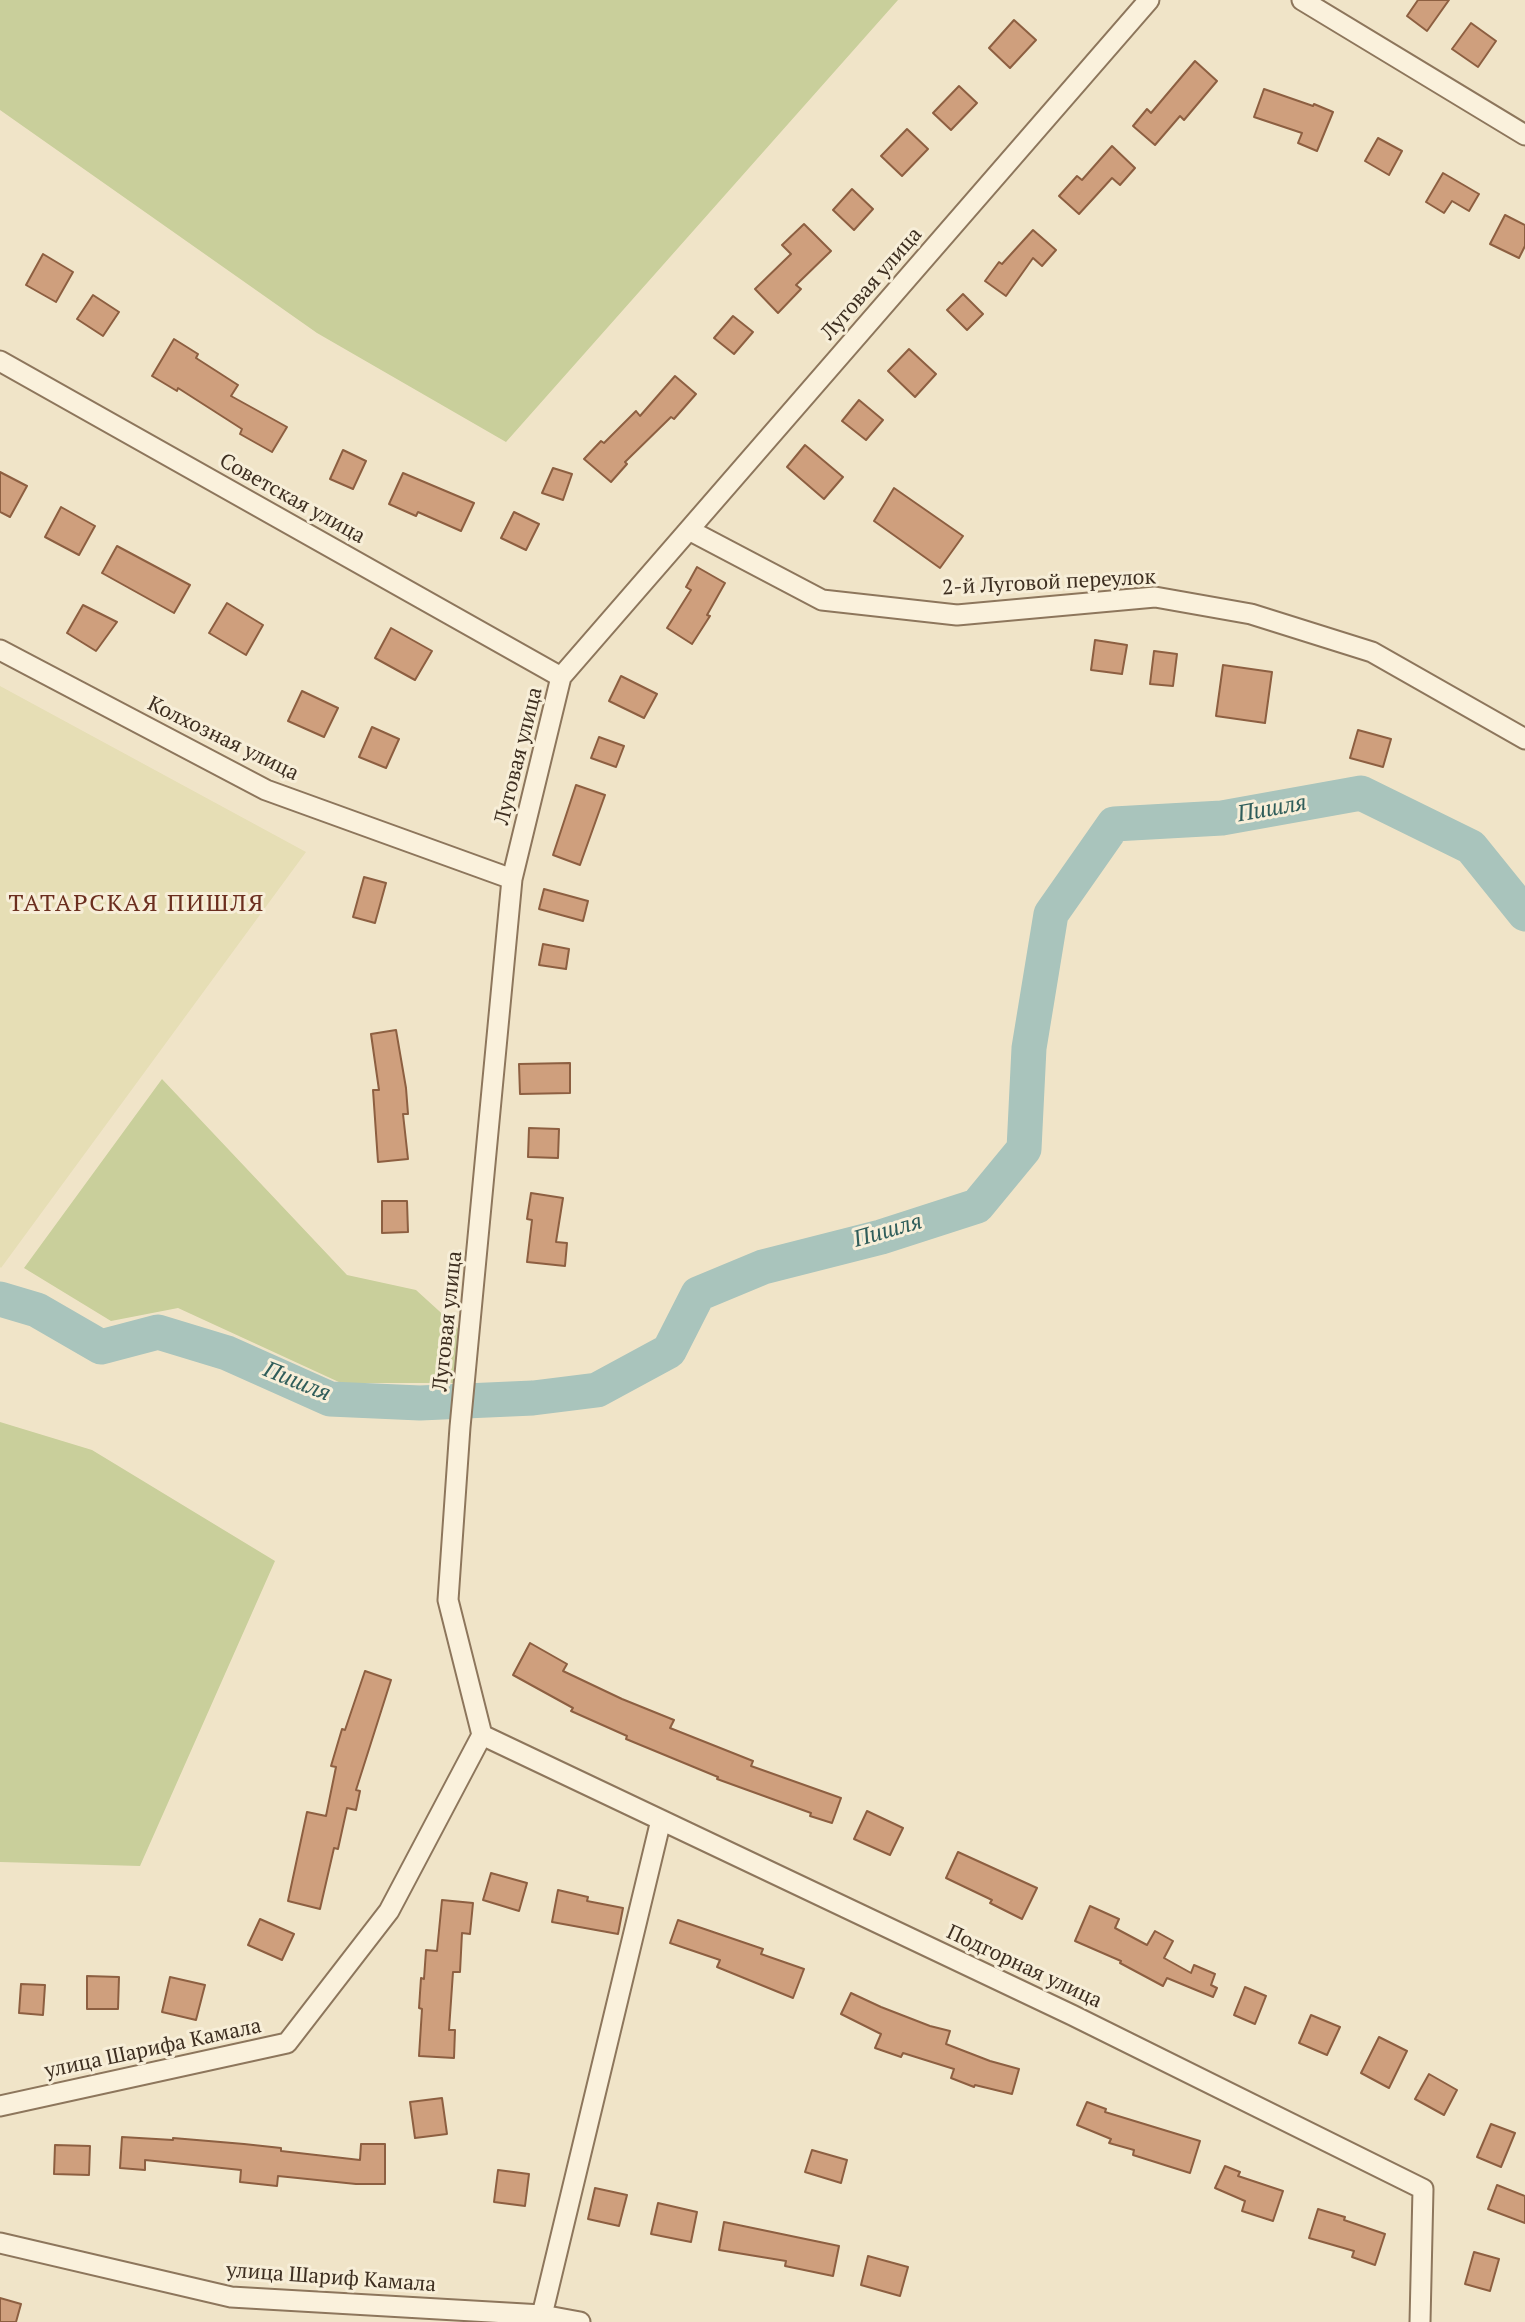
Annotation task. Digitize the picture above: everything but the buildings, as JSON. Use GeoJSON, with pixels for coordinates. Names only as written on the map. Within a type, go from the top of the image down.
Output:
{"type":"FeatureCollection","features":[{"type":"Feature","properties":{"kind":"street","name":"Луговая улица"},"geometry":{"type":"LineString","coordinates":[[482,1735],[448,1600],[460,1427],[512,879],[561,677],[1149,0]]}},
{"type":"Feature","properties":{"kind":"street"},"geometry":{"type":"LineString","coordinates":[[1302,0],[1525,135]]}},
{"type":"Feature","properties":{"kind":"street","name":"Советская улица"},"geometry":{"type":"LineString","coordinates":[[0,361],[561,677]]}},
{"type":"Feature","properties":{"kind":"street","name":"2-й Луговой переулок"},"geometry":{"type":"LineString","coordinates":[[689,530],[822,600],[957,615],[1155,597],[1251,614],[1372,652],[1525,740]]}},
{"type":"Feature","properties":{"kind":"street","name":"Колхозная улица"},"geometry":{"type":"LineString","coordinates":[[0,650],[266,790],[512,879]]}},
{"type":"Feature","properties":{"kind":"street","name":"Подгорная улица"},"geometry":{"type":"LineString","coordinates":[[482,1735],[1072,2015],[1423,2189],[1420,2322]]}},
{"type":"Feature","properties":{"kind":"street","name":"улица Шарифа Камала"},"geometry":{"type":"LineString","coordinates":[[0,2106],[287,2043],[390,1911],[482,1735]]}},
{"type":"Feature","properties":{"kind":"street"},"geometry":{"type":"LineString","coordinates":[[542,2318],[661,1821]]}},
{"type":"Feature","properties":{"kind":"street","name":"улица Шариф Камала"},"geometry":{"type":"LineString","coordinates":[[0,2243],[231,2297],[580,2322]]}},
{"type":"Feature","properties":{"kind":"shaded area"},"geometry":{"type":"Polygon","coordinates":[[[0,686],[306,852],[1,1268],[0,1267],[0,686]]]}},
{"type":"Feature","properties":{"kind":"green space"},"geometry":{"type":"Polygon","coordinates":[[[0,0],[898,0],[506,442],[317,333],[0,110],[0,0]]]}},
{"type":"Feature","properties":{"kind":"green space"},"geometry":{"type":"Polygon","coordinates":[[[162,1079],[347,1275],[416,1290],[460,1330],[464,1383],[341,1383],[178,1308],[111,1321],[24,1268],[162,1079]]]}},
{"type":"Feature","properties":{"kind":"green space"},"geometry":{"type":"Polygon","coordinates":[[[0,1422],[92,1450],[275,1561],[140,1866],[0,1862],[0,1422]]]}},
{"type":"Feature","properties":{"kind":"waterway","name":"Пишля"},"geometry":{"type":"LineString","coordinates":[[0,1299],[37,1310],[101,1347],[158,1332],[227,1353],[330,1399],[420,1403],[533,1398],[597,1390],[669,1351],[698,1294],[763,1267],[881,1237],[977,1206],[1024,1149],[1029,1048],[1051,914],[1114,824],[1222,818],[1361,793],[1471,847],[1525,914]]}},
{"type":"Feature","properties":{"kind":"district","name":"ТАТАРСКАЯ ПИШЛЯ"},"geometry":{"type":"Point","coordinates":[137,904]}}]}
